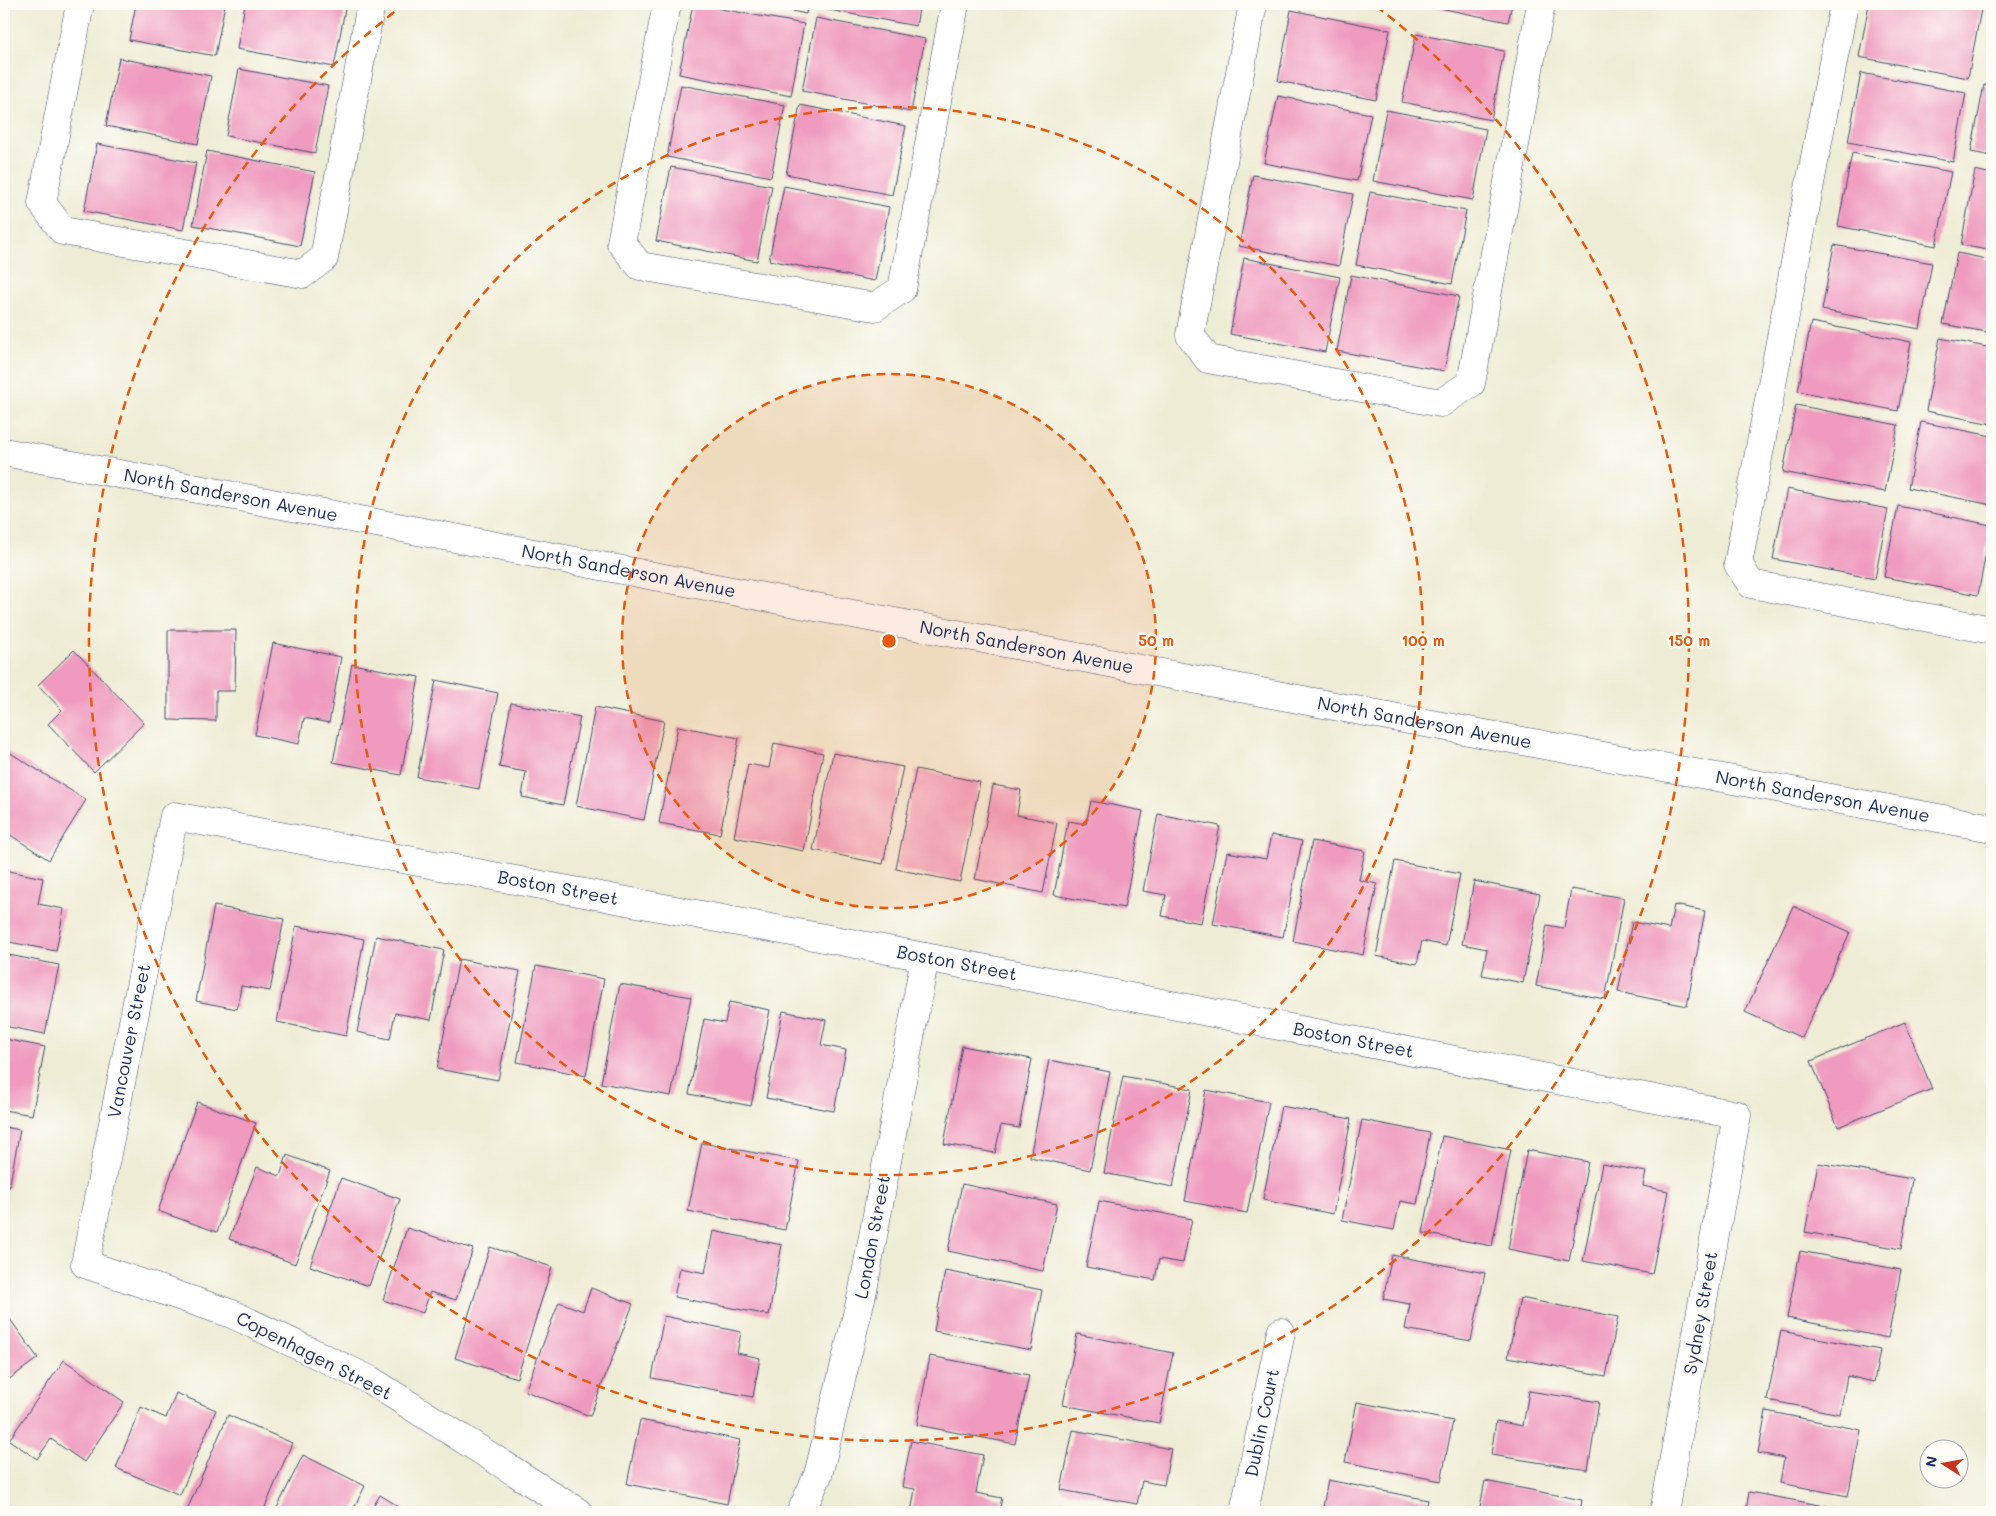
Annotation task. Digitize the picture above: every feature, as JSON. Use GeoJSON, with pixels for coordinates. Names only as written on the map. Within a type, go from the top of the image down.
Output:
{"type":"FeatureCollection","features":[{"type":"Feature","properties":{"kind":"main road"},"geometry":{"type":"LineString","coordinates":[[80,4],[42,203],[63,231],[303,274],[324,258],[371,4]]}},
{"type":"Feature","properties":{"kind":"main road"},"geometry":{"type":"LineString","coordinates":[[666,4],[621,243],[640,266],[875,307],[902,289],[955,4]]}},
{"type":"Feature","properties":{"kind":"main road"},"geometry":{"type":"LineString","coordinates":[[1253,4],[1190,334],[1208,359],[1441,403],[1471,383],[1542,4]]}},
{"type":"Feature","properties":{"kind":"main road"},"geometry":{"type":"LineString","coordinates":[[1844,4],[1738,564],[1751,584],[1992,630]]}},
{"type":"Feature","properties":{"kind":"main road","name":"North Sanderson Avenue"},"geometry":{"type":"LineString","coordinates":[[4,452],[1360,711],[1992,828]]}},
{"type":"Feature","properties":{"kind":"main road","name":"Boston Street"},"geometry":{"type":"LineString","coordinates":[[174,816],[925,957],[1737,1115]]}},
{"type":"Feature","properties":{"kind":"main road","name":"Vancouver Street"},"geometry":{"type":"LineString","coordinates":[[85,1264],[174,816]]}},
{"type":"Feature","properties":{"kind":"main road","name":"London Street"},"geometry":{"type":"LineString","coordinates":[[802,1512],[818,1475],[863,1290],[925,957]]}},
{"type":"Feature","properties":{"kind":"main road","name":"Sydney Street"},"geometry":{"type":"LineString","coordinates":[[1664,1512],[1737,1115]]}},
{"type":"Feature","properties":{"kind":"main road","name":"Copenhagen Street"},"geometry":{"type":"LineString","coordinates":[[85,1264],[232,1314],[370,1380],[578,1512]]}},
{"type":"Feature","properties":{"kind":"main road","name":"Dublin Court"},"geometry":{"type":"LineString","coordinates":[[1244,1512],[1281,1332]]}},
{"type":"Feature","properties":{"kind":"building"},"geometry":{"type":"Polygon","coordinates":[[[136,4],[225,4],[215,56],[129,40],[136,4]]]}},
{"type":"Feature","properties":{"kind":"building"},"geometry":{"type":"Polygon","coordinates":[[[245,4],[346,4],[334,67],[237,49],[245,4]]]}},
{"type":"Feature","properties":{"kind":"building"},"geometry":{"type":"Polygon","coordinates":[[[693,4],[804,24],[791,96],[679,74],[693,4]]]}},
{"type":"Feature","properties":{"kind":"building"},"geometry":{"type":"Polygon","coordinates":[[[759,4],[808,4],[806,14],[759,4]]]}},
{"type":"Feature","properties":{"kind":"building"},"geometry":{"type":"Polygon","coordinates":[[[825,4],[920,4],[916,26],[824,9],[825,4]]]}},
{"type":"Feature","properties":{"kind":"building"},"geometry":{"type":"Polygon","coordinates":[[[1420,4],[1512,4],[1508,22],[1420,4]]]}},
{"type":"Feature","properties":{"kind":"building"},"geometry":{"type":"Polygon","coordinates":[[[1869,4],[1982,4],[1968,78],[1859,57],[1869,4]]]}},
{"type":"Feature","properties":{"kind":"building"},"geometry":{"type":"Polygon","coordinates":[[[1291,10],[1390,30],[1376,100],[1278,81],[1291,10]]]}},
{"type":"Feature","properties":{"kind":"building"},"geometry":{"type":"Polygon","coordinates":[[[816,18],[925,39],[911,112],[802,91],[816,18]]]}},
{"type":"Feature","properties":{"kind":"building"},"geometry":{"type":"Polygon","coordinates":[[[1416,34],[1504,51],[1491,120],[1402,102],[1416,34]]]}},
{"type":"Feature","properties":{"kind":"building"},"geometry":{"type":"Polygon","coordinates":[[[119,58],[211,76],[198,144],[106,126],[119,58]]]}},
{"type":"Feature","properties":{"kind":"building"},"geometry":{"type":"Polygon","coordinates":[[[239,69],[328,86],[315,153],[226,136],[239,69]]]}},
{"type":"Feature","properties":{"kind":"building"},"geometry":{"type":"Polygon","coordinates":[[[1861,73],[1966,93],[1953,162],[1848,142],[1861,73]]]}},
{"type":"Feature","properties":{"kind":"building"},"geometry":{"type":"Polygon","coordinates":[[[681,85],[785,105],[771,177],[667,157],[681,85]]]}},
{"type":"Feature","properties":{"kind":"building"},"geometry":{"type":"Polygon","coordinates":[[[1984,85],[1992,86],[1992,156],[1971,152],[1984,85]]]}},
{"type":"Feature","properties":{"kind":"building"},"geometry":{"type":"Polygon","coordinates":[[[1278,96],[1371,114],[1357,181],[1264,163],[1278,96]]]}},
{"type":"Feature","properties":{"kind":"building"},"geometry":{"type":"Polygon","coordinates":[[[800,105],[906,126],[892,195],[786,174],[800,105]]]}},
{"type":"Feature","properties":{"kind":"building"},"geometry":{"type":"Polygon","coordinates":[[[1386,110],[1486,129],[1473,200],[1373,181],[1386,110]]]}},
{"type":"Feature","properties":{"kind":"building"},"geometry":{"type":"Polygon","coordinates":[[[97,144],[196,163],[183,230],[84,211],[97,144]]]}},
{"type":"Feature","properties":{"kind":"building"},"geometry":{"type":"Polygon","coordinates":[[[207,151],[315,172],[300,246],[193,225],[207,151]]]}},
{"type":"Feature","properties":{"kind":"building"},"geometry":{"type":"Polygon","coordinates":[[[1852,153],[1951,172],[1936,246],[1838,226],[1852,153]]]}},
{"type":"Feature","properties":{"kind":"building"},"geometry":{"type":"Polygon","coordinates":[[[671,167],[772,186],[757,261],[656,241],[671,167]]]}},
{"type":"Feature","properties":{"kind":"building"},"geometry":{"type":"Polygon","coordinates":[[[1975,170],[1992,174],[1992,251],[1961,245],[1975,170]]]}},
{"type":"Feature","properties":{"kind":"building"},"geometry":{"type":"Polygon","coordinates":[[[1253,175],[1353,194],[1339,266],[1239,246],[1253,175]]]}},
{"type":"Feature","properties":{"kind":"building"},"geometry":{"type":"Polygon","coordinates":[[[784,186],[889,207],[875,281],[769,260],[784,186]]]}},
{"type":"Feature","properties":{"kind":"building"},"geometry":{"type":"Polygon","coordinates":[[[1370,192],[1466,211],[1452,284],[1356,265],[1370,192]]]}},
{"type":"Feature","properties":{"kind":"building"},"geometry":{"type":"Polygon","coordinates":[[[1834,245],[1932,263],[1920,329],[1822,310],[1834,245]]]}},
{"type":"Feature","properties":{"kind":"building"},"geometry":{"type":"Polygon","coordinates":[[[1957,253],[1992,260],[1992,333],[1943,324],[1957,253]]]}},
{"type":"Feature","properties":{"kind":"building"},"geometry":{"type":"Polygon","coordinates":[[[1244,258],[1340,277],[1325,352],[1230,334],[1244,258]]]}},
{"type":"Feature","properties":{"kind":"building"},"geometry":{"type":"Polygon","coordinates":[[[1351,275],[1459,296],[1444,371],[1337,351],[1351,275]]]}},
{"type":"Feature","properties":{"kind":"building"},"geometry":{"type":"Polygon","coordinates":[[[1811,322],[1911,342],[1898,411],[1798,391],[1811,322]]]}},
{"type":"Feature","properties":{"kind":"building"},"geometry":{"type":"Polygon","coordinates":[[[1940,338],[1992,348],[1992,424],[1926,411],[1940,338]]]}},
{"type":"Feature","properties":{"kind":"building"},"geometry":{"type":"Polygon","coordinates":[[[1796,405],[1898,425],[1885,492],[1783,472],[1796,405]]]}},
{"type":"Feature","properties":{"kind":"building"},"geometry":{"type":"Polygon","coordinates":[[[1921,422],[1992,436],[1992,505],[1908,488],[1921,422]]]}},
{"type":"Feature","properties":{"kind":"building"},"geometry":{"type":"Polygon","coordinates":[[[1787,489],[1888,509],[1875,579],[1773,559],[1787,489]]]}},
{"type":"Feature","properties":{"kind":"building"},"geometry":{"type":"Polygon","coordinates":[[[1898,506],[1991,525],[1978,595],[1884,577],[1898,506]]]}},
{"type":"Feature","properties":{"kind":"building"},"geometry":{"type":"Polygon","coordinates":[[[168,630],[236,630],[235,691],[216,691],[216,721],[168,720],[168,630]]]}},
{"type":"Feature","properties":{"kind":"building"},"geometry":{"type":"Polygon","coordinates":[[[273,643],[341,657],[329,723],[304,718],[299,744],[255,735],[273,643]]]}},
{"type":"Feature","properties":{"kind":"building"},"geometry":{"type":"Polygon","coordinates":[[[74,650],[144,723],[94,772],[48,724],[62,710],[38,685],[74,650]]]}},
{"type":"Feature","properties":{"kind":"building"},"geometry":{"type":"Polygon","coordinates":[[[352,664],[419,677],[401,775],[333,762],[352,664]]]}},
{"type":"Feature","properties":{"kind":"building"},"geometry":{"type":"Polygon","coordinates":[[[436,680],[498,693],[479,789],[417,777],[436,680]]]}},
{"type":"Feature","properties":{"kind":"building"},"geometry":{"type":"Polygon","coordinates":[[[511,703],[580,717],[563,805],[522,797],[526,772],[499,767],[511,703]]]}},
{"type":"Feature","properties":{"kind":"building"},"geometry":{"type":"Polygon","coordinates":[[[595,707],[664,721],[644,820],[576,806],[595,707]]]}},
{"type":"Feature","properties":{"kind":"building"},"geometry":{"type":"Polygon","coordinates":[[[678,726],[739,738],[720,834],[659,823],[678,726]]]}},
{"type":"Feature","properties":{"kind":"building"},"geometry":{"type":"Polygon","coordinates":[[[774,743],[823,753],[804,851],[734,837],[748,764],[769,768],[774,743]]]}},
{"type":"Feature","properties":{"kind":"building"},"geometry":{"type":"Polygon","coordinates":[[[4,749],[86,800],[49,860],[4,831],[4,795],[9,786],[4,783],[4,749]]]}},
{"type":"Feature","properties":{"kind":"building"},"geometry":{"type":"Polygon","coordinates":[[[833,753],[903,767],[883,864],[813,850],[833,753]]]}},
{"type":"Feature","properties":{"kind":"building"},"geometry":{"type":"Polygon","coordinates":[[[916,769],[980,782],[960,882],[896,869],[916,769]]]}},
{"type":"Feature","properties":{"kind":"building"},"geometry":{"type":"Polygon","coordinates":[[[993,785],[1021,790],[1017,815],[1057,823],[1043,893],[975,879],[993,785]]]}},
{"type":"Feature","properties":{"kind":"building"},"geometry":{"type":"Polygon","coordinates":[[[1091,801],[1143,811],[1124,908],[1054,895],[1068,821],[1086,824],[1091,801]]]}},
{"type":"Feature","properties":{"kind":"building"},"geometry":{"type":"Polygon","coordinates":[[[1158,814],[1220,826],[1201,923],[1162,916],[1166,895],[1143,891],[1158,814]]]}},
{"type":"Feature","properties":{"kind":"building"},"geometry":{"type":"Polygon","coordinates":[[[1271,835],[1302,841],[1283,937],[1213,924],[1227,852],[1266,859],[1271,835]]]}},
{"type":"Feature","properties":{"kind":"building"},"geometry":{"type":"Polygon","coordinates":[[[1312,841],[1365,851],[1359,880],[1377,884],[1363,955],[1293,941],[1312,841]]]}},
{"type":"Feature","properties":{"kind":"building"},"geometry":{"type":"Polygon","coordinates":[[[1395,861],[1460,874],[1446,946],[1422,941],[1417,964],[1376,956],[1395,861]]]}},
{"type":"Feature","properties":{"kind":"building"},"geometry":{"type":"Polygon","coordinates":[[[4,870],[43,878],[38,904],[64,909],[56,951],[4,941],[4,870]]]}},
{"type":"Feature","properties":{"kind":"building"},"geometry":{"type":"Polygon","coordinates":[[[1474,881],[1540,894],[1523,983],[1482,975],[1487,949],[1462,944],[1474,881]]]}},
{"type":"Feature","properties":{"kind":"building"},"geometry":{"type":"Polygon","coordinates":[[[1571,889],[1624,898],[1605,999],[1536,986],[1547,925],[1564,928],[1571,889]]]}},
{"type":"Feature","properties":{"kind":"building"},"geometry":{"type":"Polygon","coordinates":[[[1674,905],[1705,911],[1687,1006],[1618,992],[1632,922],[1669,929],[1674,905]]]}},
{"type":"Feature","properties":{"kind":"building"},"geometry":{"type":"Polygon","coordinates":[[[214,906],[284,919],[270,991],[241,986],[237,1009],[196,1001],[214,906]]]}},
{"type":"Feature","properties":{"kind":"building"},"geometry":{"type":"Polygon","coordinates":[[[1793,906],[1850,932],[1802,1038],[1745,1012],[1793,906]]]}},
{"type":"Feature","properties":{"kind":"building"},"geometry":{"type":"Polygon","coordinates":[[[296,926],[364,939],[346,1036],[277,1022],[296,926]]]}},
{"type":"Feature","properties":{"kind":"building"},"geometry":{"type":"Polygon","coordinates":[[[376,936],[444,950],[431,1020],[395,1013],[390,1039],[357,1032],[376,936]]]}},
{"type":"Feature","properties":{"kind":"building"},"geometry":{"type":"Polygon","coordinates":[[[4,954],[59,965],[45,1034],[4,1026],[4,954]]]}},
{"type":"Feature","properties":{"kind":"building"},"geometry":{"type":"Polygon","coordinates":[[[459,959],[520,971],[498,1080],[437,1069],[459,959]]]}},
{"type":"Feature","properties":{"kind":"building"},"geometry":{"type":"Polygon","coordinates":[[[536,966],[604,979],[586,1076],[517,1062],[536,966]]]}},
{"type":"Feature","properties":{"kind":"building"},"geometry":{"type":"Polygon","coordinates":[[[620,984],[691,997],[671,1096],[601,1083],[620,984]]]}},
{"type":"Feature","properties":{"kind":"building"},"geometry":{"type":"Polygon","coordinates":[[[729,1002],[770,1010],[751,1106],[689,1094],[704,1019],[725,1023],[729,1002]]]}},
{"type":"Feature","properties":{"kind":"building"},"geometry":{"type":"Polygon","coordinates":[[[783,1011],[826,1020],[821,1045],[846,1050],[834,1111],[766,1098],[783,1011]]]}},
{"type":"Feature","properties":{"kind":"building"},"geometry":{"type":"Polygon","coordinates":[[[1905,1022],[1932,1089],[1838,1127],[1811,1061],[1905,1022]]]}},
{"type":"Feature","properties":{"kind":"building"},"geometry":{"type":"Polygon","coordinates":[[[4,1039],[45,1047],[32,1115],[4,1110],[4,1039]]]}},
{"type":"Feature","properties":{"kind":"building"},"geometry":{"type":"Polygon","coordinates":[[[962,1046],[1032,1059],[1019,1128],[1001,1125],[995,1153],[944,1144],[962,1046]]]}},
{"type":"Feature","properties":{"kind":"building"},"geometry":{"type":"Polygon","coordinates":[[[1049,1060],[1110,1072],[1090,1170],[1030,1157],[1049,1060]]]}},
{"type":"Feature","properties":{"kind":"building"},"geometry":{"type":"Polygon","coordinates":[[[1123,1076],[1192,1089],[1173,1187],[1104,1173],[1123,1076]]]}},
{"type":"Feature","properties":{"kind":"building"},"geometry":{"type":"Polygon","coordinates":[[[1206,1090],[1269,1102],[1247,1213],[1185,1201],[1206,1090]]]}},
{"type":"Feature","properties":{"kind":"building"},"geometry":{"type":"Polygon","coordinates":[[[197,1102],[256,1123],[217,1232],[158,1211],[197,1102]]]}},
{"type":"Feature","properties":{"kind":"building"},"geometry":{"type":"Polygon","coordinates":[[[1281,1106],[1351,1119],[1333,1214],[1263,1200],[1281,1106]]]}},
{"type":"Feature","properties":{"kind":"building"},"geometry":{"type":"Polygon","coordinates":[[[1362,1120],[1430,1133],[1417,1204],[1400,1201],[1394,1230],[1342,1220],[1362,1120]]]}},
{"type":"Feature","properties":{"kind":"building"},"geometry":{"type":"Polygon","coordinates":[[[4,1127],[20,1130],[9,1188],[4,1187],[4,1127]]]}},
{"type":"Feature","properties":{"kind":"building"},"geometry":{"type":"Polygon","coordinates":[[[1442,1136],[1511,1150],[1492,1246],[1423,1233],[1442,1136]]]}},
{"type":"Feature","properties":{"kind":"building"},"geometry":{"type":"Polygon","coordinates":[[[702,1143],[799,1161],[785,1230],[688,1211],[702,1143]]]}},
{"type":"Feature","properties":{"kind":"building"},"geometry":{"type":"Polygon","coordinates":[[[1527,1150],[1588,1162],[1569,1261],[1508,1249],[1527,1150]]]}},
{"type":"Feature","properties":{"kind":"building"},"geometry":{"type":"Polygon","coordinates":[[[287,1155],[330,1171],[295,1264],[229,1239],[257,1167],[280,1176],[287,1155]]]}},
{"type":"Feature","properties":{"kind":"building"},"geometry":{"type":"Polygon","coordinates":[[[1818,1163],[1912,1179],[1901,1249],[1805,1232],[1818,1163]]]}},
{"type":"Feature","properties":{"kind":"building"},"geometry":{"type":"Polygon","coordinates":[[[1602,1164],[1646,1172],[1643,1186],[1668,1191],[1652,1274],[1583,1261],[1602,1164]]]}},
{"type":"Feature","properties":{"kind":"building"},"geometry":{"type":"Polygon","coordinates":[[[341,1178],[400,1199],[369,1286],[310,1266],[341,1178]]]}},
{"type":"Feature","properties":{"kind":"building"},"geometry":{"type":"Polygon","coordinates":[[[962,1184],[1057,1204],[1043,1271],[948,1251],[962,1184]]]}},
{"type":"Feature","properties":{"kind":"building"},"geometry":{"type":"Polygon","coordinates":[[[1099,1201],[1192,1219],[1183,1263],[1159,1259],[1155,1280],[1086,1267],[1099,1201]]]}},
{"type":"Feature","properties":{"kind":"building"},"geometry":{"type":"Polygon","coordinates":[[[407,1228],[473,1249],[456,1300],[430,1292],[423,1313],[383,1300],[407,1228]]]}},
{"type":"Feature","properties":{"kind":"building"},"geometry":{"type":"Polygon","coordinates":[[[713,1231],[782,1245],[769,1315],[674,1297],[680,1268],[705,1273],[713,1231]]]}},
{"type":"Feature","properties":{"kind":"building"},"geometry":{"type":"Polygon","coordinates":[[[490,1247],[552,1267],[517,1378],[455,1358],[490,1247]]]}},
{"type":"Feature","properties":{"kind":"building"},"geometry":{"type":"Polygon","coordinates":[[[1800,1251],[1901,1270],[1888,1338],[1787,1318],[1800,1251]]]}},
{"type":"Feature","properties":{"kind":"building"},"geometry":{"type":"Polygon","coordinates":[[[1392,1255],[1485,1273],[1471,1341],[1405,1329],[1410,1304],[1383,1299],[1392,1255]]]}},
{"type":"Feature","properties":{"kind":"building"},"geometry":{"type":"Polygon","coordinates":[[[945,1271],[1042,1290],[1031,1350],[934,1331],[945,1271]]]}},
{"type":"Feature","properties":{"kind":"building"},"geometry":{"type":"Polygon","coordinates":[[[591,1288],[633,1304],[590,1416],[525,1391],[559,1302],[583,1311],[591,1288]]]}},
{"type":"Feature","properties":{"kind":"building"},"geometry":{"type":"Polygon","coordinates":[[[1520,1298],[1618,1317],[1606,1376],[1508,1357],[1520,1298]]]}},
{"type":"Feature","properties":{"kind":"building"},"geometry":{"type":"Polygon","coordinates":[[[4,1311],[38,1358],[4,1383],[4,1311]]]}},
{"type":"Feature","properties":{"kind":"building"},"geometry":{"type":"Polygon","coordinates":[[[664,1316],[741,1332],[737,1353],[760,1358],[753,1397],[652,1378],[664,1316]]]}},
{"type":"Feature","properties":{"kind":"building"},"geometry":{"type":"Polygon","coordinates":[[[1781,1331],[1880,1350],[1874,1382],[1847,1376],[1840,1414],[1767,1400],[1781,1331]]]}},
{"type":"Feature","properties":{"kind":"building"},"geometry":{"type":"Polygon","coordinates":[[[1077,1334],[1173,1353],[1159,1423],[1063,1405],[1077,1334]]]}},
{"type":"Feature","properties":{"kind":"building"},"geometry":{"type":"Polygon","coordinates":[[[930,1356],[1029,1375],[1015,1444],[917,1425],[930,1356]]]}},
{"type":"Feature","properties":{"kind":"building"},"geometry":{"type":"Polygon","coordinates":[[[64,1360],[124,1402],[84,1462],[51,1439],[37,1459],[9,1440],[64,1360]]]}},
{"type":"Feature","properties":{"kind":"building"},"geometry":{"type":"Polygon","coordinates":[[[1529,1391],[1599,1402],[1588,1470],[1491,1455],[1496,1421],[1523,1426],[1529,1391]]]}},
{"type":"Feature","properties":{"kind":"building"},"geometry":{"type":"Polygon","coordinates":[[[176,1393],[216,1410],[180,1495],[116,1468],[141,1407],[166,1418],[176,1393]]]}},
{"type":"Feature","properties":{"kind":"building"},"geometry":{"type":"Polygon","coordinates":[[[1357,1402],[1453,1421],[1441,1481],[1345,1462],[1357,1402]]]}},
{"type":"Feature","properties":{"kind":"building"},"geometry":{"type":"Polygon","coordinates":[[[1766,1411],[1861,1430],[1848,1496],[1780,1483],[1784,1458],[1758,1453],[1766,1411]]]}},
{"type":"Feature","properties":{"kind":"building"},"geometry":{"type":"Polygon","coordinates":[[[228,1415],[292,1443],[263,1512],[193,1512],[187,1510],[228,1415]]]}},
{"type":"Feature","properties":{"kind":"building"},"geometry":{"type":"Polygon","coordinates":[[[640,1420],[740,1440],[727,1504],[627,1484],[640,1420]]]}},
{"type":"Feature","properties":{"kind":"building"},"geometry":{"type":"Polygon","coordinates":[[[1073,1430],[1171,1449],[1164,1485],[1142,1481],[1137,1504],[1061,1490],[1073,1430]]]}},
{"type":"Feature","properties":{"kind":"building"},"geometry":{"type":"Polygon","coordinates":[[[911,1441],[983,1455],[976,1493],[1002,1498],[999,1512],[911,1512],[915,1489],[902,1487],[911,1441]]]}},
{"type":"Feature","properties":{"kind":"building"},"geometry":{"type":"Polygon","coordinates":[[[303,1455],[365,1486],[352,1512],[275,1512],[303,1455]]]}},
{"type":"Feature","properties":{"kind":"building"},"geometry":{"type":"Polygon","coordinates":[[[1328,1480],[1428,1500],[1425,1512],[1322,1512],[1328,1480]]]}},
{"type":"Feature","properties":{"kind":"building"},"geometry":{"type":"Polygon","coordinates":[[[1485,1481],[1582,1500],[1580,1512],[1479,1512],[1485,1481]]]}},
{"type":"Feature","properties":{"kind":"building"},"geometry":{"type":"Polygon","coordinates":[[[1749,1492],[1852,1511],[1852,1512],[1746,1512],[1749,1492]]]}},
{"type":"Feature","properties":{"kind":"building"},"geometry":{"type":"Polygon","coordinates":[[[380,1495],[408,1512],[370,1512],[380,1495]]]}},
{"type":"Feature","properties":{"kind":"building"},"geometry":{"type":"Polygon","coordinates":[[[1059,1509],[1071,1511],[1058,1512],[1059,1509]]]}}]}
